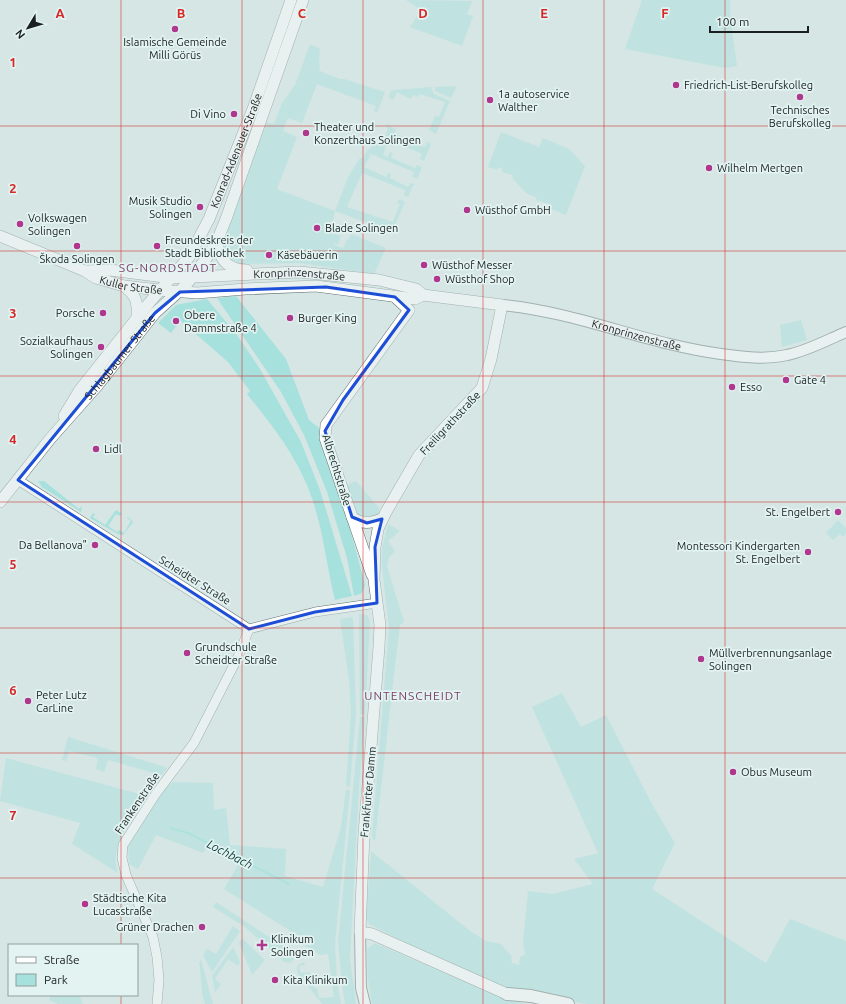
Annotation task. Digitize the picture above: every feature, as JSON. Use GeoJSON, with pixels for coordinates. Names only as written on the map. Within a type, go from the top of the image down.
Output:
{"type":"FeatureCollection","features":[{"type":"Feature","properties":{"kind":"highway"},"geometry":{"type":"LineString","coordinates":[[507,994],[532,1004]]}},
{"type":"Feature","properties":{"kind":"highway"},"geometry":{"type":"LineString","coordinates":[[507,994],[531,996],[568,1004]]}},
{"type":"Feature","properties":{"kind":"main road","name":"Konrad-Adenauer-Straße"},"geometry":{"type":"LineString","coordinates":[[182,282],[187,260],[209,219],[253,109],[291,0]]}},
{"type":"Feature","properties":{"kind":"main road","name":"Konrad-Adenauer-Straße"},"geometry":{"type":"LineString","coordinates":[[164,291],[182,282],[217,241],[263,116],[303,0]]}},
{"type":"Feature","properties":{"kind":"main road","name":"Kuller Straße"},"geometry":{"type":"LineString","coordinates":[[0,236],[85,271],[96,278],[124,286],[164,291]]}},
{"type":"Feature","properties":{"kind":"main road"},"geometry":{"type":"LineString","coordinates":[[217,241],[221,259],[231,268],[242,270],[278,269],[299,272]]}},
{"type":"Feature","properties":{"kind":"main road","name":"Kuller Straße"},"geometry":{"type":"LineString","coordinates":[[85,271],[110,270],[182,282]]}},
{"type":"Feature","properties":{"kind":"main road","name":"Kronprinzenstraße"},"geometry":{"type":"LineString","coordinates":[[182,282],[299,272],[379,280],[416,289],[423,295],[536,309],[659,342],[698,351],[744,358],[788,355],[846,332]]}},
{"type":"Feature","properties":{"kind":"main road"},"geometry":{"type":"LineString","coordinates":[[377,294],[379,280]]}},
{"type":"Feature","properties":{"kind":"main road","name":"Kronprinzenstraße"},"geometry":{"type":"LineString","coordinates":[[182,282],[197,293],[316,286],[415,299],[423,295]]}},
{"type":"Feature","properties":{"kind":"main road","name":"Schlagbaumer Straße"},"geometry":{"type":"LineString","coordinates":[[0,502],[50,439],[97,386],[182,282]]}},
{"type":"Feature","properties":{"kind":"main road"},"geometry":{"type":"LineString","coordinates":[[124,286],[132,292],[137,300],[137,318]]}},
{"type":"Feature","properties":{"kind":"main road"},"geometry":{"type":"LineString","coordinates":[[158,310],[164,291]]}},
{"type":"Feature","properties":{"kind":"main road","name":"Schlagbaumer Straße"},"geometry":{"type":"LineString","coordinates":[[50,439],[79,391],[137,318],[164,291]]}},
{"type":"Feature","properties":{"kind":"main road","name":"Albrechtstraße"},"geometry":{"type":"LineString","coordinates":[[374,580],[325,438],[326,425],[409,310],[423,295]]}},
{"type":"Feature","properties":{"kind":"main road"},"geometry":{"type":"LineString","coordinates":[[395,297],[409,310]]}},
{"type":"Feature","properties":{"kind":"main road","name":"Freiligrathstraße"},"geometry":{"type":"LineString","coordinates":[[374,580],[375,547],[382,519],[419,455],[482,388],[502,305]]}},
{"type":"Feature","properties":{"kind":"main road"},"geometry":{"type":"LineString","coordinates":[[352,517],[367,523],[382,519]]}},
{"type":"Feature","properties":{"kind":"main road","name":"Frankfurter Damm"},"geometry":{"type":"LineString","coordinates":[[365,1004],[361,988],[360,932],[364,834],[380,625],[374,580]]}},
{"type":"Feature","properties":{"kind":"main road"},"geometry":{"type":"LineString","coordinates":[[360,932],[372,934],[507,994]]}},
{"type":"Feature","properties":{"kind":"street","name":"Scheidter Straße"},"geometry":{"type":"LineString","coordinates":[[18,480],[250,629]]}},
{"type":"Feature","properties":{"kind":"street"},"geometry":{"type":"LineString","coordinates":[[250,629],[310,613],[377,603]]}},
{"type":"Feature","properties":{"kind":"street","name":"Frankenstraße"},"geometry":{"type":"LineString","coordinates":[[157,1004],[159,980],[157,956],[153,937],[126,875],[122,858],[123,845],[155,795],[194,743],[206,715],[238,657],[250,629]]}},
{"type":"Feature","properties":{"kind":"highlighted area"},"geometry":{"type":"Polygon","coordinates":[[[326,287],[395,297],[409,310],[343,400],[325,431],[352,517],[367,523],[382,519],[375,547],[377,603],[315,612],[249,629],[18,480],[155,313],[180,292],[326,287]]]}},
{"type":"Feature","properties":{"kind":"green space"},"geometry":{"type":"Polygon","coordinates":[[[406,0],[472,1],[467,14],[473,16],[462,46],[410,27],[421,10],[406,0]]]}},
{"type":"Feature","properties":{"kind":"green space"},"geometry":{"type":"Polygon","coordinates":[[[642,0],[730,0],[730,15],[737,66],[725,68],[625,49],[642,0]]]}},
{"type":"Feature","properties":{"kind":"green space"},"geometry":{"type":"Polygon","coordinates":[[[310,44],[320,49],[320,71],[340,79],[385,92],[377,113],[374,111],[376,106],[317,84],[302,123],[288,118],[283,131],[297,137],[277,189],[335,211],[332,223],[330,222],[329,225],[333,233],[341,236],[338,245],[334,243],[334,245],[343,248],[351,234],[386,248],[374,274],[299,263],[242,264],[229,258],[222,247],[265,122],[274,124],[282,103],[295,85],[310,44]]]}},
{"type":"Feature","properties":{"kind":"green space"},"geometry":{"type":"Polygon","coordinates":[[[455,86],[456,88],[451,98],[435,91],[435,87],[455,86]]]}},
{"type":"Feature","properties":{"kind":"green space"},"geometry":{"type":"Polygon","coordinates":[[[431,87],[434,94],[450,101],[436,134],[429,130],[435,116],[439,117],[445,102],[420,94],[418,97],[413,95],[411,99],[397,92],[393,100],[388,97],[391,91],[395,90],[431,87]]]}},
{"type":"Feature","properties":{"kind":"green space"},"geometry":{"type":"Polygon","coordinates":[[[386,124],[396,129],[394,133],[425,147],[427,142],[431,144],[424,161],[420,159],[422,154],[395,142],[393,147],[391,146],[392,142],[388,140],[383,155],[388,157],[390,152],[393,153],[391,158],[415,168],[417,165],[422,167],[417,179],[412,176],[414,172],[371,154],[364,167],[386,177],[388,173],[391,174],[390,178],[408,187],[411,183],[415,184],[412,187],[408,197],[404,195],[405,190],[362,173],[347,207],[393,222],[400,204],[397,203],[399,199],[405,202],[392,232],[335,211],[348,177],[360,158],[363,158],[374,141],[381,147],[388,129],[386,124]]]}},
{"type":"Feature","properties":{"kind":"green space"},"geometry":{"type":"Polygon","coordinates":[[[501,132],[539,147],[543,138],[569,149],[585,166],[566,215],[551,209],[552,205],[536,200],[537,198],[526,193],[512,178],[513,175],[502,172],[503,169],[498,167],[497,170],[488,167],[501,132]]]}},
{"type":"Feature","properties":{"kind":"green space"},"geometry":{"type":"Polygon","coordinates":[[[236,296],[286,359],[309,420],[319,428],[320,441],[349,525],[365,585],[362,593],[354,596],[347,558],[327,492],[304,435],[281,392],[217,298],[236,296]]]}},
{"type":"Feature","properties":{"kind":"green space"},"geometry":{"type":"Polygon","coordinates":[[[207,299],[237,335],[260,369],[301,442],[320,490],[352,596],[335,600],[318,517],[309,490],[290,452],[247,394],[250,391],[228,362],[175,316],[171,320],[177,325],[171,333],[158,323],[176,305],[207,299]]]}},
{"type":"Feature","properties":{"kind":"green space"},"geometry":{"type":"Polygon","coordinates":[[[801,320],[807,340],[782,347],[780,325],[801,320]]]}},
{"type":"Feature","properties":{"kind":"green space"},"geometry":{"type":"Polygon","coordinates":[[[38,481],[44,481],[79,509],[82,506],[81,512],[42,487],[38,481]]]}},
{"type":"Feature","properties":{"kind":"green space"},"geometry":{"type":"Polygon","coordinates":[[[356,481],[379,508],[379,513],[376,518],[368,520],[356,514],[347,487],[350,483],[356,481]]]}},
{"type":"Feature","properties":{"kind":"green space"},"geometry":{"type":"Polygon","coordinates":[[[116,510],[122,514],[120,516],[116,514],[108,526],[117,532],[119,530],[124,533],[131,521],[127,518],[128,517],[133,522],[123,535],[118,534],[90,518],[93,513],[95,514],[93,517],[105,525],[116,510]]]}},
{"type":"Feature","properties":{"kind":"green space"},"geometry":{"type":"Polygon","coordinates":[[[838,520],[846,528],[846,534],[843,537],[840,534],[833,540],[826,533],[838,520]]]}},
{"type":"Feature","properties":{"kind":"green space"},"geometry":{"type":"Polygon","coordinates":[[[388,524],[400,531],[388,541],[395,551],[389,557],[387,566],[404,622],[400,625],[375,841],[372,837],[389,628],[382,566],[382,548],[388,524]]]}},
{"type":"Feature","properties":{"kind":"green space"},"geometry":{"type":"Polygon","coordinates":[[[359,614],[367,615],[370,621],[365,715],[360,714],[359,614]]]}},
{"type":"Feature","properties":{"kind":"green space"},"geometry":{"type":"Polygon","coordinates":[[[353,617],[356,714],[350,787],[346,786],[351,713],[349,680],[340,619],[353,617]]]}},
{"type":"Feature","properties":{"kind":"green space"},"geometry":{"type":"Polygon","coordinates":[[[562,693],[581,727],[606,715],[653,806],[675,843],[652,889],[766,963],[790,919],[846,941],[846,1004],[586,1004],[508,988],[447,964],[369,924],[366,919],[371,851],[470,931],[486,941],[501,944],[511,955],[512,963],[519,965],[520,957],[525,954],[523,942],[528,891],[553,894],[593,884],[574,859],[598,853],[532,707],[562,693]]]}},
{"type":"Feature","properties":{"kind":"green space"},"geometry":{"type":"Polygon","coordinates":[[[360,717],[365,717],[359,788],[350,959],[356,1004],[345,1004],[338,942],[360,717]]]}},
{"type":"Feature","properties":{"kind":"green space"},"geometry":{"type":"Polygon","coordinates":[[[68,737],[167,768],[154,784],[157,774],[108,760],[104,772],[96,769],[98,758],[69,751],[66,761],[62,760],[68,737]]]}},
{"type":"Feature","properties":{"kind":"green space"},"geometry":{"type":"Polygon","coordinates":[[[6,758],[147,796],[129,823],[119,842],[116,852],[118,873],[72,844],[80,823],[0,801],[6,758]]]}},
{"type":"Feature","properties":{"kind":"green space"},"geometry":{"type":"Polygon","coordinates":[[[173,782],[213,783],[214,810],[226,808],[230,845],[286,849],[285,876],[323,887],[341,827],[346,790],[350,790],[335,944],[337,982],[341,1004],[322,1004],[297,972],[298,965],[304,962],[305,965],[299,966],[301,973],[310,972],[314,988],[317,988],[319,998],[334,997],[328,954],[320,955],[296,940],[298,936],[224,889],[238,865],[206,848],[203,853],[156,835],[138,869],[129,864],[128,847],[155,798],[173,782]]]}},
{"type":"Feature","properties":{"kind":"green space"},"geometry":{"type":"Polygon","coordinates":[[[216,902],[292,952],[294,959],[290,963],[284,962],[245,927],[213,907],[216,902]]]}},
{"type":"Feature","properties":{"kind":"green space"},"geometry":{"type":"Polygon","coordinates":[[[233,926],[240,931],[212,972],[203,955],[207,949],[216,954],[233,926]]]}},
{"type":"Feature","properties":{"kind":"green space"},"geometry":{"type":"Polygon","coordinates":[[[242,938],[265,960],[252,975],[239,943],[242,938]]]}},
{"type":"Feature","properties":{"kind":"green space"},"geometry":{"type":"Polygon","coordinates":[[[375,943],[459,979],[524,1004],[372,1004],[368,979],[367,949],[375,943]]]}},
{"type":"Feature","properties":{"kind":"green space"},"geometry":{"type":"Polygon","coordinates":[[[233,947],[240,962],[238,966],[228,959],[215,979],[221,984],[215,992],[212,976],[233,947]]]}},
{"type":"Feature","properties":{"kind":"green space"},"geometry":{"type":"Polygon","coordinates":[[[201,959],[213,1004],[205,1004],[203,999],[199,963],[201,959]]]}},
{"type":"Feature","properties":{"kind":"green space"},"geometry":{"type":"Polygon","coordinates":[[[51,996],[79,996],[83,1004],[58,1004],[49,1000],[51,996]]]}},
{"type":"Feature","properties":{"kind":"waterway","name":"Lochbach"},"geometry":{"type":"LineString","coordinates":[[170,828],[188,833],[289,884]]}},
{"type":"Feature","properties":{"kind":"place","name":"Islamische Gemeinde Milli Görüs"},"geometry":{"type":"Point","coordinates":[175,29]}},
{"type":"Feature","properties":{"kind":"place","name":"Friedrich-List-Berufskolleg"},"geometry":{"type":"Point","coordinates":[676,85]}},
{"type":"Feature","properties":{"kind":"place","name":"Technisches Berufskolleg"},"geometry":{"type":"Point","coordinates":[800,97]}},
{"type":"Feature","properties":{"kind":"place","name":"1a autoservice Walther"},"geometry":{"type":"Point","coordinates":[490,100]}},
{"type":"Feature","properties":{"kind":"place","name":"Di Vino"},"geometry":{"type":"Point","coordinates":[234,114]}},
{"type":"Feature","properties":{"kind":"place","name":"Theater und Konzerthaus Solingen"},"geometry":{"type":"Point","coordinates":[306,133]}},
{"type":"Feature","properties":{"kind":"place","name":"Wilhelm Mertgen"},"geometry":{"type":"Point","coordinates":[709,168]}},
{"type":"Feature","properties":{"kind":"place","name":"Musik Studio Solingen"},"geometry":{"type":"Point","coordinates":[200,207]}},
{"type":"Feature","properties":{"kind":"place","name":"Wüsthof GmbH"},"geometry":{"type":"Point","coordinates":[467,210]}},
{"type":"Feature","properties":{"kind":"place","name":"Volkswagen Solingen"},"geometry":{"type":"Point","coordinates":[20,224]}},
{"type":"Feature","properties":{"kind":"place","name":"Blade Solingen"},"geometry":{"type":"Point","coordinates":[317,228]}},
{"type":"Feature","properties":{"kind":"place","name":"Škoda Solingen"},"geometry":{"type":"Point","coordinates":[77,246]}},
{"type":"Feature","properties":{"kind":"place","name":"Freundeskreis der Stadt Bibliothek"},"geometry":{"type":"Point","coordinates":[157,246]}},
{"type":"Feature","properties":{"kind":"place","name":"Käsebäuerin"},"geometry":{"type":"Point","coordinates":[269,255]}},
{"type":"Feature","properties":{"kind":"place","name":"Wüsthof Messer"},"geometry":{"type":"Point","coordinates":[424,265]}},
{"type":"Feature","properties":{"kind":"place","name":"Wüsthof Shop"},"geometry":{"type":"Point","coordinates":[437,279]}},
{"type":"Feature","properties":{"kind":"place","name":"Porsche"},"geometry":{"type":"Point","coordinates":[103,313]}},
{"type":"Feature","properties":{"kind":"place","name":"Burger King"},"geometry":{"type":"Point","coordinates":[290,318]}},
{"type":"Feature","properties":{"kind":"place","name":"Obere Dammstraße 4"},"geometry":{"type":"Point","coordinates":[176,321]}},
{"type":"Feature","properties":{"kind":"place","name":"Sozialkaufhaus Solingen"},"geometry":{"type":"Point","coordinates":[101,347]}},
{"type":"Feature","properties":{"kind":"place","name":"Gate 4"},"geometry":{"type":"Point","coordinates":[786,380]}},
{"type":"Feature","properties":{"kind":"place","name":"Esso"},"geometry":{"type":"Point","coordinates":[732,387]}},
{"type":"Feature","properties":{"kind":"place","name":"Lidl"},"geometry":{"type":"Point","coordinates":[96,449]}},
{"type":"Feature","properties":{"kind":"place","name":"St. Engelbert"},"geometry":{"type":"Point","coordinates":[838,512]}},
{"type":"Feature","properties":{"kind":"place","name":"Da Bellanova\""},"geometry":{"type":"Point","coordinates":[95,545]}},
{"type":"Feature","properties":{"kind":"place","name":"Montessori Kindergarten St. Engelbert"},"geometry":{"type":"Point","coordinates":[808,552]}},
{"type":"Feature","properties":{"kind":"place","name":"Grundschule Scheidter Straße"},"geometry":{"type":"Point","coordinates":[187,653]}},
{"type":"Feature","properties":{"kind":"place","name":"Müllverbrennungsanlage Solingen"},"geometry":{"type":"Point","coordinates":[701,659]}},
{"type":"Feature","properties":{"kind":"place","name":"Peter Lutz CarLine"},"geometry":{"type":"Point","coordinates":[28,701]}},
{"type":"Feature","properties":{"kind":"place","name":"Obus Museum"},"geometry":{"type":"Point","coordinates":[733,772]}},
{"type":"Feature","properties":{"kind":"place","name":"Städtische Kita Lucasstraße"},"geometry":{"type":"Point","coordinates":[85,904]}},
{"type":"Feature","properties":{"kind":"place","name":"Grüner Drachen"},"geometry":{"type":"Point","coordinates":[202,927]}},
{"type":"Feature","properties":{"kind":"place","name":"Klinikum Solingen"},"geometry":{"type":"Point","coordinates":[262,945]}},
{"type":"Feature","properties":{"kind":"place","name":"Kita Klinikum"},"geometry":{"type":"Point","coordinates":[275,980]}},
{"type":"Feature","properties":{"kind":"district","name":"SG-NORDSTADT"},"geometry":{"type":"Point","coordinates":[168,267]}},
{"type":"Feature","properties":{"kind":"district","name":"UNTENSCHEIDT"},"geometry":{"type":"Point","coordinates":[413,695]}}]}
